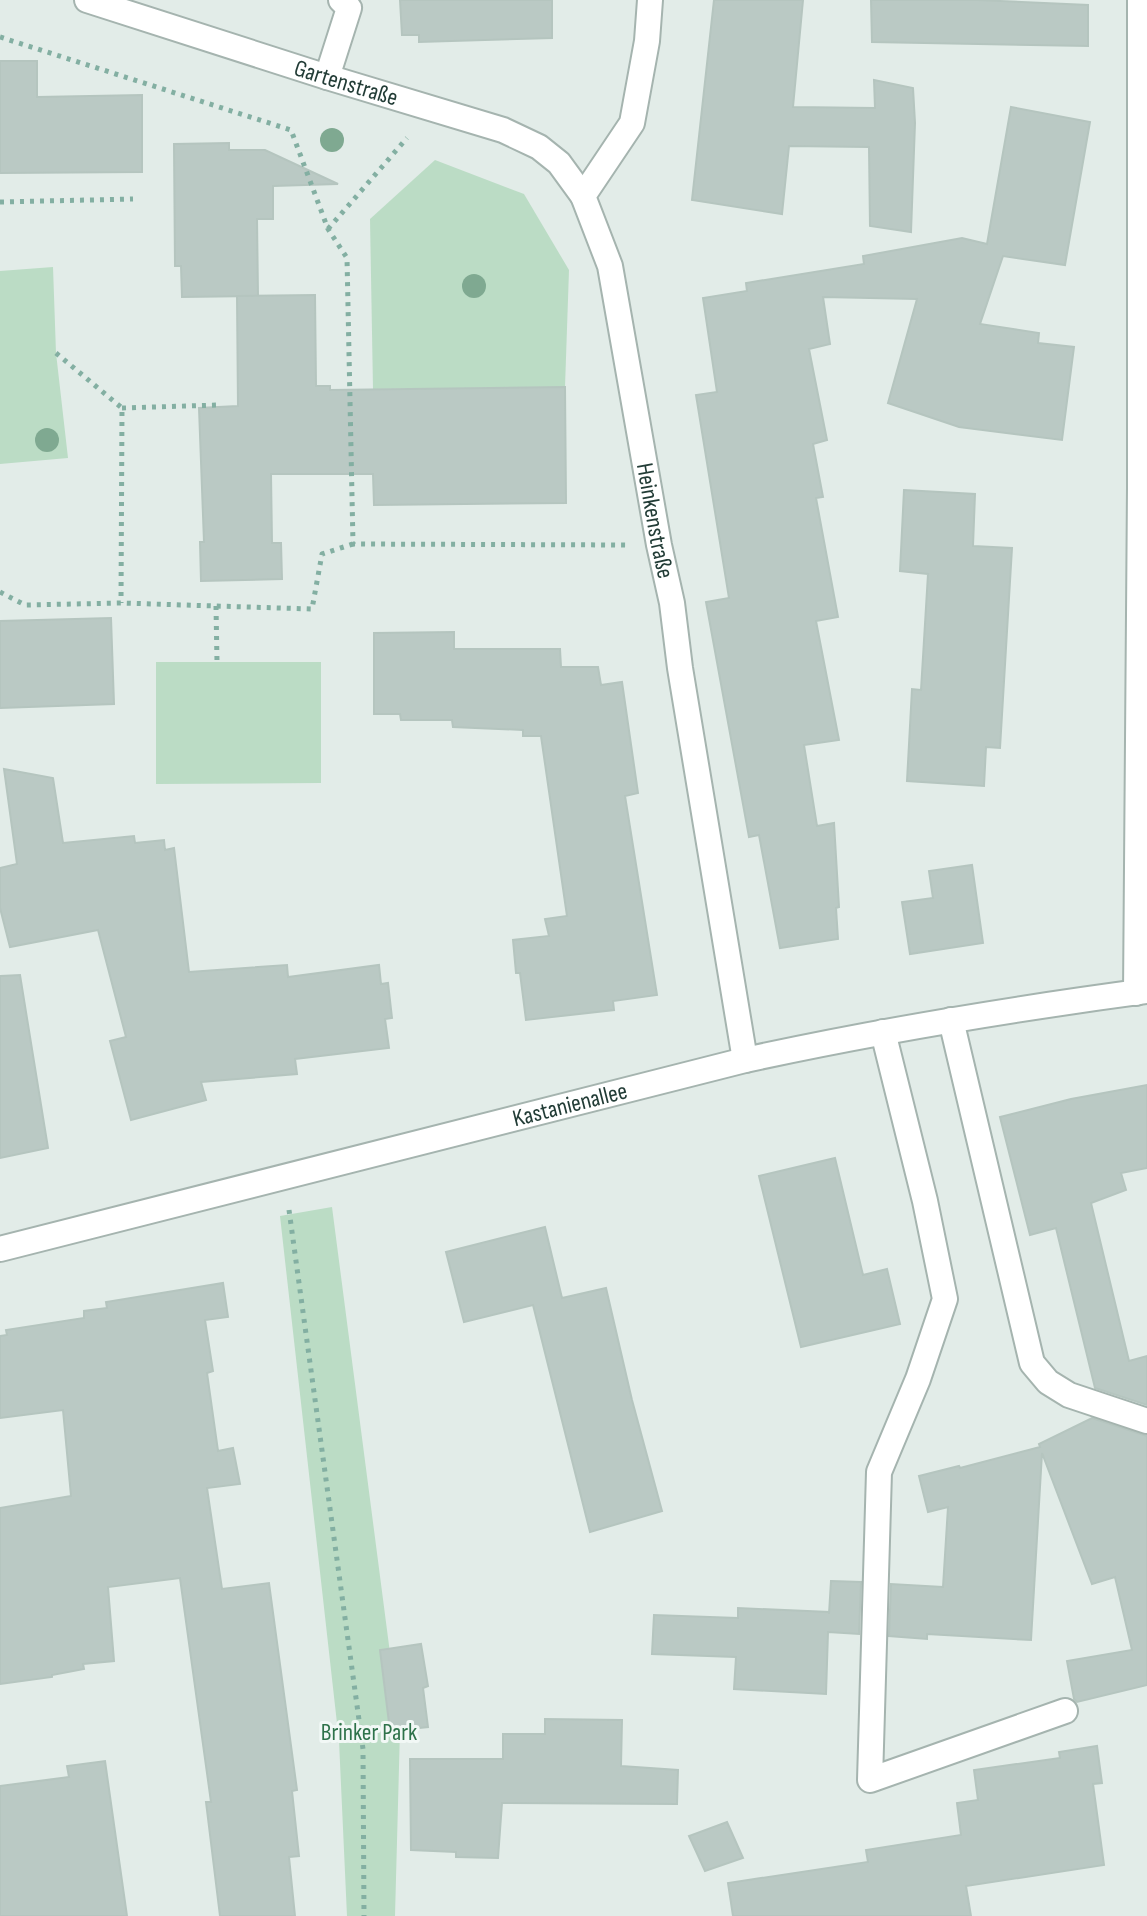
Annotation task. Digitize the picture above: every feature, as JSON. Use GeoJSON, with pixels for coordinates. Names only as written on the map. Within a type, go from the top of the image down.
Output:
{"type":"FeatureCollection","features":[{"type":"Feature","properties":{"kind":"street","name":"Gartenstraße"},"geometry":{"type":"LineString","coordinates":[[87,0],[503,130],[539,147],[559,163],[583,196]]}},
{"type":"Feature","properties":{"kind":"street"},"geometry":{"type":"LineString","coordinates":[[327,77],[349,8],[341,0]]}},
{"type":"Feature","properties":{"kind":"street"},"geometry":{"type":"LineString","coordinates":[[583,196],[632,123],[647,41],[650,0]]}},
{"type":"Feature","properties":{"kind":"street"},"geometry":{"type":"LineString","coordinates":[[1140,0],[1144,146],[1141,992]]}},
{"type":"Feature","properties":{"kind":"street","name":"Heinkenstraße"},"geometry":{"type":"LineString","coordinates":[[583,196],[610,266],[672,603],[745,1060]]}},
{"type":"Feature","properties":{"kind":"street","name":"Kastanienallee"},"geometry":{"type":"LineString","coordinates":[[0,1249],[745,1060],[951,1020],[1141,992]]}},
{"type":"Feature","properties":{"kind":"street"},"geometry":{"type":"LineString","coordinates":[[951,1020],[1032,1363],[1048,1382],[1069,1395],[1147,1421]]}},
{"type":"Feature","properties":{"kind":"street"},"geometry":{"type":"LineString","coordinates":[[883,1032],[925,1201],[945,1299],[918,1379],[879,1472],[870,1780],[1065,1711]]}},
{"type":"Feature","properties":{"kind":"path"},"geometry":{"type":"LineString","coordinates":[[0,37],[291,130],[328,229],[347,258],[353,544]]}},
{"type":"Feature","properties":{"kind":"path"},"geometry":{"type":"LineString","coordinates":[[328,229],[434,108]]}},
{"type":"Feature","properties":{"kind":"path"},"geometry":{"type":"LineString","coordinates":[[0,202],[133,199]]}},
{"type":"Feature","properties":{"kind":"path"},"geometry":{"type":"LineString","coordinates":[[56,353],[122,408],[218,405]]}},
{"type":"Feature","properties":{"kind":"path"},"geometry":{"type":"LineString","coordinates":[[121,603],[122,408]]}},
{"type":"Feature","properties":{"kind":"path"},"geometry":{"type":"LineString","coordinates":[[0,592],[25,605],[121,603],[312,609],[322,554],[353,544],[659,545]]}},
{"type":"Feature","properties":{"kind":"path"},"geometry":{"type":"LineString","coordinates":[[216,606],[217,662]]}},
{"type":"Feature","properties":{"kind":"path"},"geometry":{"type":"LineString","coordinates":[[284,1177],[363,1749],[364,1916]]}},
{"type":"Feature","properties":{"kind":"green space"},"geometry":{"type":"Polygon","coordinates":[[[435,160],[524,194],[569,270],[565,387],[373,389],[370,219],[435,160]]]}},
{"type":"Feature","properties":{"kind":"green space"},"geometry":{"type":"Polygon","coordinates":[[[53,267],[56,353],[68,458],[0,464],[0,271],[53,267]]]}},
{"type":"Feature","properties":{"kind":"green space"},"geometry":{"type":"Polygon","coordinates":[[[156,662],[321,662],[321,783],[156,784],[156,662]]]}},
{"type":"Feature","properties":{"kind":"green space","name":"Brinker Park"},"geometry":{"type":"Polygon","coordinates":[[[332,1207],[400,1730],[395,1916],[347,1916],[339,1741],[280,1216],[332,1207]]]}},
{"type":"Feature","properties":{"kind":"building"},"geometry":{"type":"Polygon","coordinates":[[[400,0],[552,0],[552,38],[419,42],[419,35],[402,35],[400,0]]]}},
{"type":"Feature","properties":{"kind":"building"},"geometry":{"type":"Polygon","coordinates":[[[714,0],[803,0],[793,107],[875,108],[874,80],[913,88],[915,123],[911,232],[870,226],[869,147],[789,146],[782,214],[692,200],[714,0]]]}},
{"type":"Feature","properties":{"kind":"building"},"geometry":{"type":"Polygon","coordinates":[[[871,0],[978,0],[1088,5],[1088,46],[872,42],[871,0]]]}},
{"type":"Feature","properties":{"kind":"building"},"geometry":{"type":"Polygon","coordinates":[[[0,61],[37,61],[37,97],[142,95],[142,172],[0,173],[0,61]]]}},
{"type":"Feature","properties":{"kind":"building"},"geometry":{"type":"Polygon","coordinates":[[[1011,107],[1090,122],[1065,265],[1003,256],[980,324],[1039,333],[1038,343],[1074,347],[1062,440],[959,427],[888,403],[917,299],[823,297],[830,344],[809,349],[827,440],[813,444],[823,497],[816,498],[838,617],[816,621],[839,740],[804,745],[817,826],[834,823],[838,939],[780,948],[759,835],[749,837],[706,602],[729,598],[696,395],[717,392],[703,298],[747,291],[746,283],[864,264],[863,256],[962,238],[987,244],[1011,107]]]}},
{"type":"Feature","properties":{"kind":"building"},"geometry":{"type":"Polygon","coordinates":[[[229,143],[229,150],[265,150],[338,184],[273,186],[273,219],[257,219],[258,296],[182,297],[181,266],[175,266],[174,144],[229,143]]]}},
{"type":"Feature","properties":{"kind":"building"},"geometry":{"type":"Polygon","coordinates":[[[315,295],[316,386],[330,386],[330,390],[565,387],[566,503],[374,505],[373,474],[271,474],[272,543],[281,543],[282,579],[201,581],[200,542],[204,542],[199,408],[238,406],[237,296],[315,295]]]}},
{"type":"Feature","properties":{"kind":"building"},"geometry":{"type":"Polygon","coordinates":[[[904,490],[975,494],[973,546],[1012,548],[1000,748],[986,747],[984,786],[907,781],[912,689],[921,690],[928,574],[900,571],[904,490]]]}},
{"type":"Feature","properties":{"kind":"building"},"geometry":{"type":"Polygon","coordinates":[[[111,618],[114,704],[0,708],[0,621],[111,618]]]}},
{"type":"Feature","properties":{"kind":"building"},"geometry":{"type":"Polygon","coordinates":[[[454,632],[454,649],[560,649],[561,667],[598,667],[601,685],[622,682],[638,793],[625,796],[657,995],[613,1001],[614,1010],[526,1020],[513,940],[549,936],[545,919],[567,916],[541,736],[523,736],[523,730],[453,727],[452,720],[401,720],[400,714],[374,714],[374,633],[454,632]]]}},
{"type":"Feature","properties":{"kind":"building"},"geometry":{"type":"Polygon","coordinates":[[[4,769],[53,778],[63,843],[134,836],[135,843],[164,840],[165,850],[174,848],[189,972],[287,965],[288,977],[379,965],[381,984],[388,983],[392,1018],[385,1019],[389,1048],[295,1059],[297,1074],[201,1082],[206,1100],[131,1120],[110,1041],[126,1037],[98,930],[10,947],[0,908],[0,868],[17,864],[4,769]]]}},
{"type":"Feature","properties":{"kind":"building"},"geometry":{"type":"Polygon","coordinates":[[[972,865],[983,943],[910,954],[902,902],[933,898],[929,871],[972,865]]]}},
{"type":"Feature","properties":{"kind":"building"},"geometry":{"type":"Polygon","coordinates":[[[20,975],[48,1148],[0,1158],[0,976],[20,975]]]}},
{"type":"Feature","properties":{"kind":"building"},"geometry":{"type":"Polygon","coordinates":[[[1147,1085],[1147,1168],[1121,1173],[1126,1190],[1091,1203],[1129,1361],[1147,1356],[1147,1405],[1095,1388],[1056,1228],[1030,1235],[1000,1117],[1071,1099],[1147,1085]]]}},
{"type":"Feature","properties":{"kind":"building"},"geometry":{"type":"Polygon","coordinates":[[[835,1158],[863,1275],[887,1269],[900,1324],[801,1347],[759,1176],[835,1158]]]}},
{"type":"Feature","properties":{"kind":"building"},"geometry":{"type":"Polygon","coordinates":[[[545,1227],[562,1298],[606,1288],[662,1511],[590,1532],[533,1305],[464,1322],[446,1252],[545,1227]]]}},
{"type":"Feature","properties":{"kind":"building"},"geometry":{"type":"Polygon","coordinates":[[[223,1283],[228,1317],[205,1320],[213,1371],[207,1373],[218,1451],[233,1448],[240,1484],[207,1488],[222,1589],[269,1583],[297,1790],[292,1791],[299,1856],[289,1857],[295,1916],[220,1916],[206,1802],[211,1802],[180,1578],[108,1587],[114,1661],[83,1664],[84,1669],[52,1677],[0,1684],[0,1508],[71,1496],[63,1410],[0,1418],[0,1336],[7,1335],[6,1330],[84,1318],[84,1311],[107,1308],[106,1302],[223,1283]]]}},
{"type":"Feature","properties":{"kind":"building"},"geometry":{"type":"Polygon","coordinates":[[[1092,1418],[1147,1436],[1147,1685],[1077,1702],[1074,1699],[1067,1661],[1132,1650],[1115,1577],[1092,1584],[1042,1453],[1031,1640],[927,1634],[927,1639],[889,1636],[891,1584],[943,1587],[948,1507],[928,1512],[919,1476],[1040,1447],[1039,1444],[1092,1418]]]}},
{"type":"Feature","properties":{"kind":"building"},"geometry":{"type":"Polygon","coordinates":[[[831,1581],[861,1582],[859,1634],[828,1632],[826,1694],[734,1689],[736,1657],[652,1654],[654,1615],[738,1618],[738,1608],[829,1614],[831,1581]]]}},
{"type":"Feature","properties":{"kind":"building"},"geometry":{"type":"Polygon","coordinates":[[[421,1644],[428,1686],[423,1688],[428,1727],[390,1731],[380,1650],[421,1644]]]}},
{"type":"Feature","properties":{"kind":"building"},"geometry":{"type":"Polygon","coordinates":[[[545,1719],[622,1720],[621,1766],[678,1770],[677,1804],[502,1803],[498,1858],[456,1857],[456,1852],[411,1850],[410,1759],[503,1759],[503,1734],[545,1734],[545,1719]]]}},
{"type":"Feature","properties":{"kind":"building"},"geometry":{"type":"Polygon","coordinates":[[[1097,1746],[1102,1783],[1093,1784],[1104,1865],[966,1886],[971,1916],[733,1916],[728,1883],[868,1862],[866,1850],[961,1835],[957,1803],[978,1800],[974,1770],[1060,1758],[1059,1752],[1097,1746]]]}},
{"type":"Feature","properties":{"kind":"building"},"geometry":{"type":"Polygon","coordinates":[[[105,1761],[127,1916],[0,1916],[0,1786],[69,1777],[67,1766],[105,1761]]]}},
{"type":"Feature","properties":{"kind":"building"},"geometry":{"type":"Polygon","coordinates":[[[727,1822],[743,1858],[705,1871],[689,1836],[727,1822]]]}}]}
